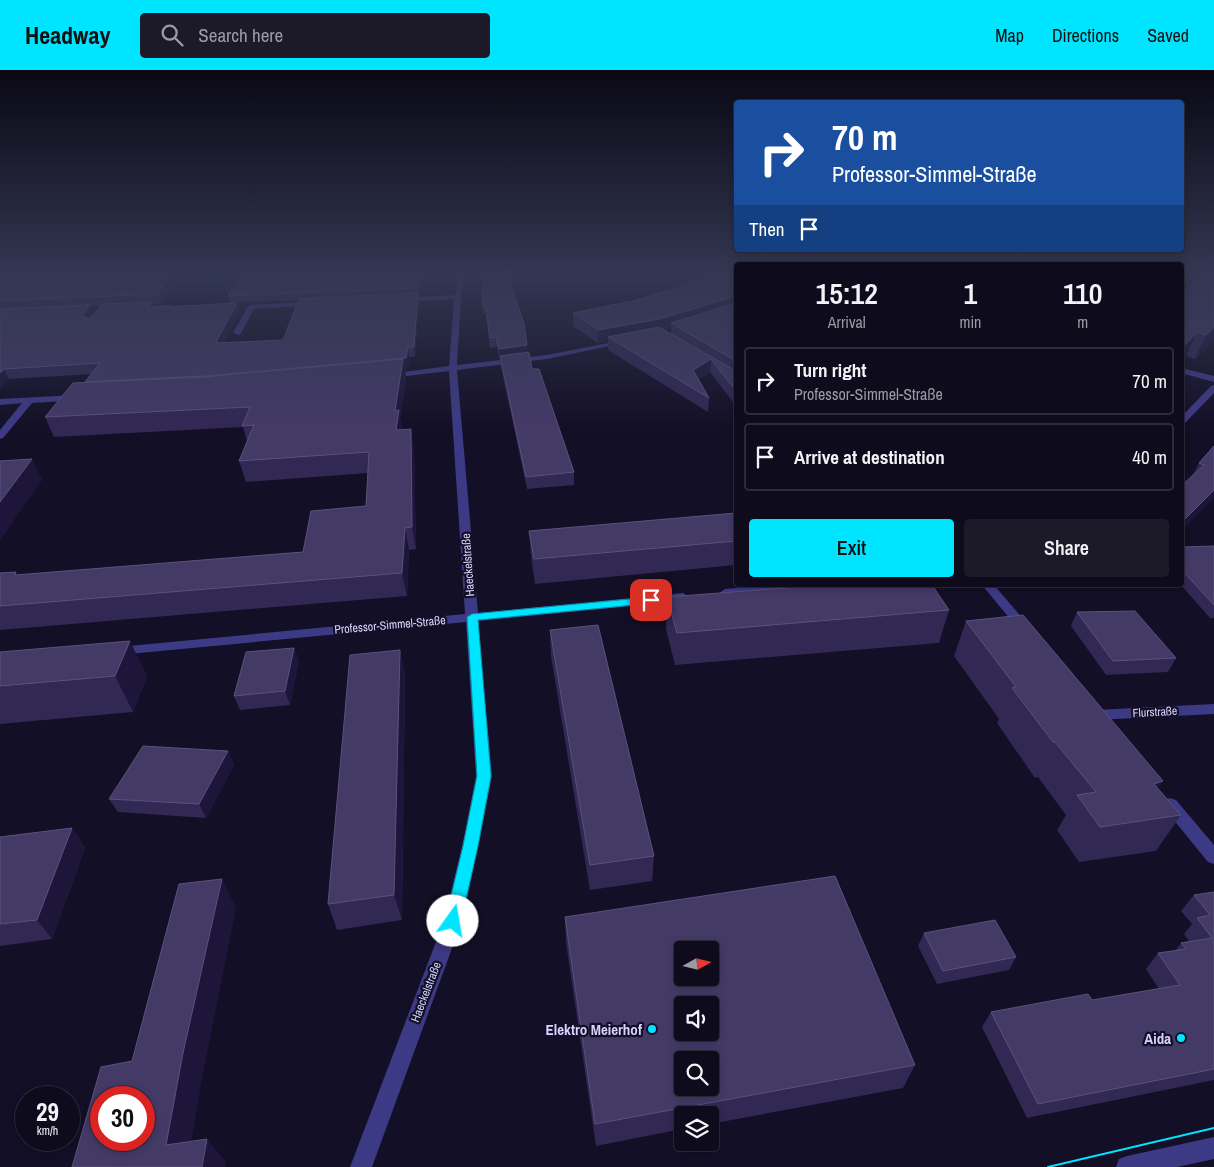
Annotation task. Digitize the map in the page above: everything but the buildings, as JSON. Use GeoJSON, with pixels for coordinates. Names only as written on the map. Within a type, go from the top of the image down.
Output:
{"type":"FeatureCollection","features":[{"type":"Feature","properties":{"kind":"street"},"geometry":{"type":"LineString","coordinates":[[237,333],[242,325]]}},
{"type":"Feature","properties":{"kind":"street","name":"Haeckelstraße"},"geometry":{"type":"LineString","coordinates":[[361,1167],[453,921],[484,776],[453,369],[456,325]]}},
{"type":"Feature","properties":{"kind":"street"},"geometry":{"type":"LineString","coordinates":[[375,377],[547,357],[632,340]]}},
{"type":"Feature","properties":{"kind":"street"},"geometry":{"type":"LineString","coordinates":[[1184,371],[1214,378]]}},
{"type":"Feature","properties":{"kind":"street"},"geometry":{"type":"LineString","coordinates":[[1184,419],[1214,388]]}},
{"type":"Feature","properties":{"kind":"street"},"geometry":{"type":"LineString","coordinates":[[0,402],[90,397]]}},
{"type":"Feature","properties":{"kind":"street"},"geometry":{"type":"LineString","coordinates":[[0,436],[30,400]]}},
{"type":"Feature","properties":{"kind":"street","name":"Professor-Simmel-Straße"},"geometry":{"type":"LineString","coordinates":[[108,652],[789,587]]}},
{"type":"Feature","properties":{"kind":"street"},"geometry":{"type":"LineString","coordinates":[[990,587],[1032,639]]}},
{"type":"Feature","properties":{"kind":"street","name":"Flurstraße"},"geometry":{"type":"LineString","coordinates":[[1108,730],[1093,712],[1214,709]]}},
{"type":"Feature","properties":{"kind":"street"},"geometry":{"type":"LineString","coordinates":[[1158,790],[1214,857]]}},
{"type":"Feature","properties":{"kind":"street"},"geometry":{"type":"LineString","coordinates":[[1127,1167],[1214,1148]]}},
{"type":"Feature","properties":{"kind":"tram line"},"geometry":{"type":"LineString","coordinates":[[1048,1167],[1214,1128]]}},
{"type":"Feature","properties":{"kind":"place","name":"Elektro Meierhof"},"geometry":{"type":"Point","coordinates":[652,1029]}},
{"type":"Feature","properties":{"kind":"place","name":"Aida"},"geometry":{"type":"Point","coordinates":[1181,1038]}},
{"type":"Feature","properties":{"kind":"route"},"geometry":{"type":"LineString","coordinates":[[453,921],[484,776],[472,617],[651,600]]}}]}
